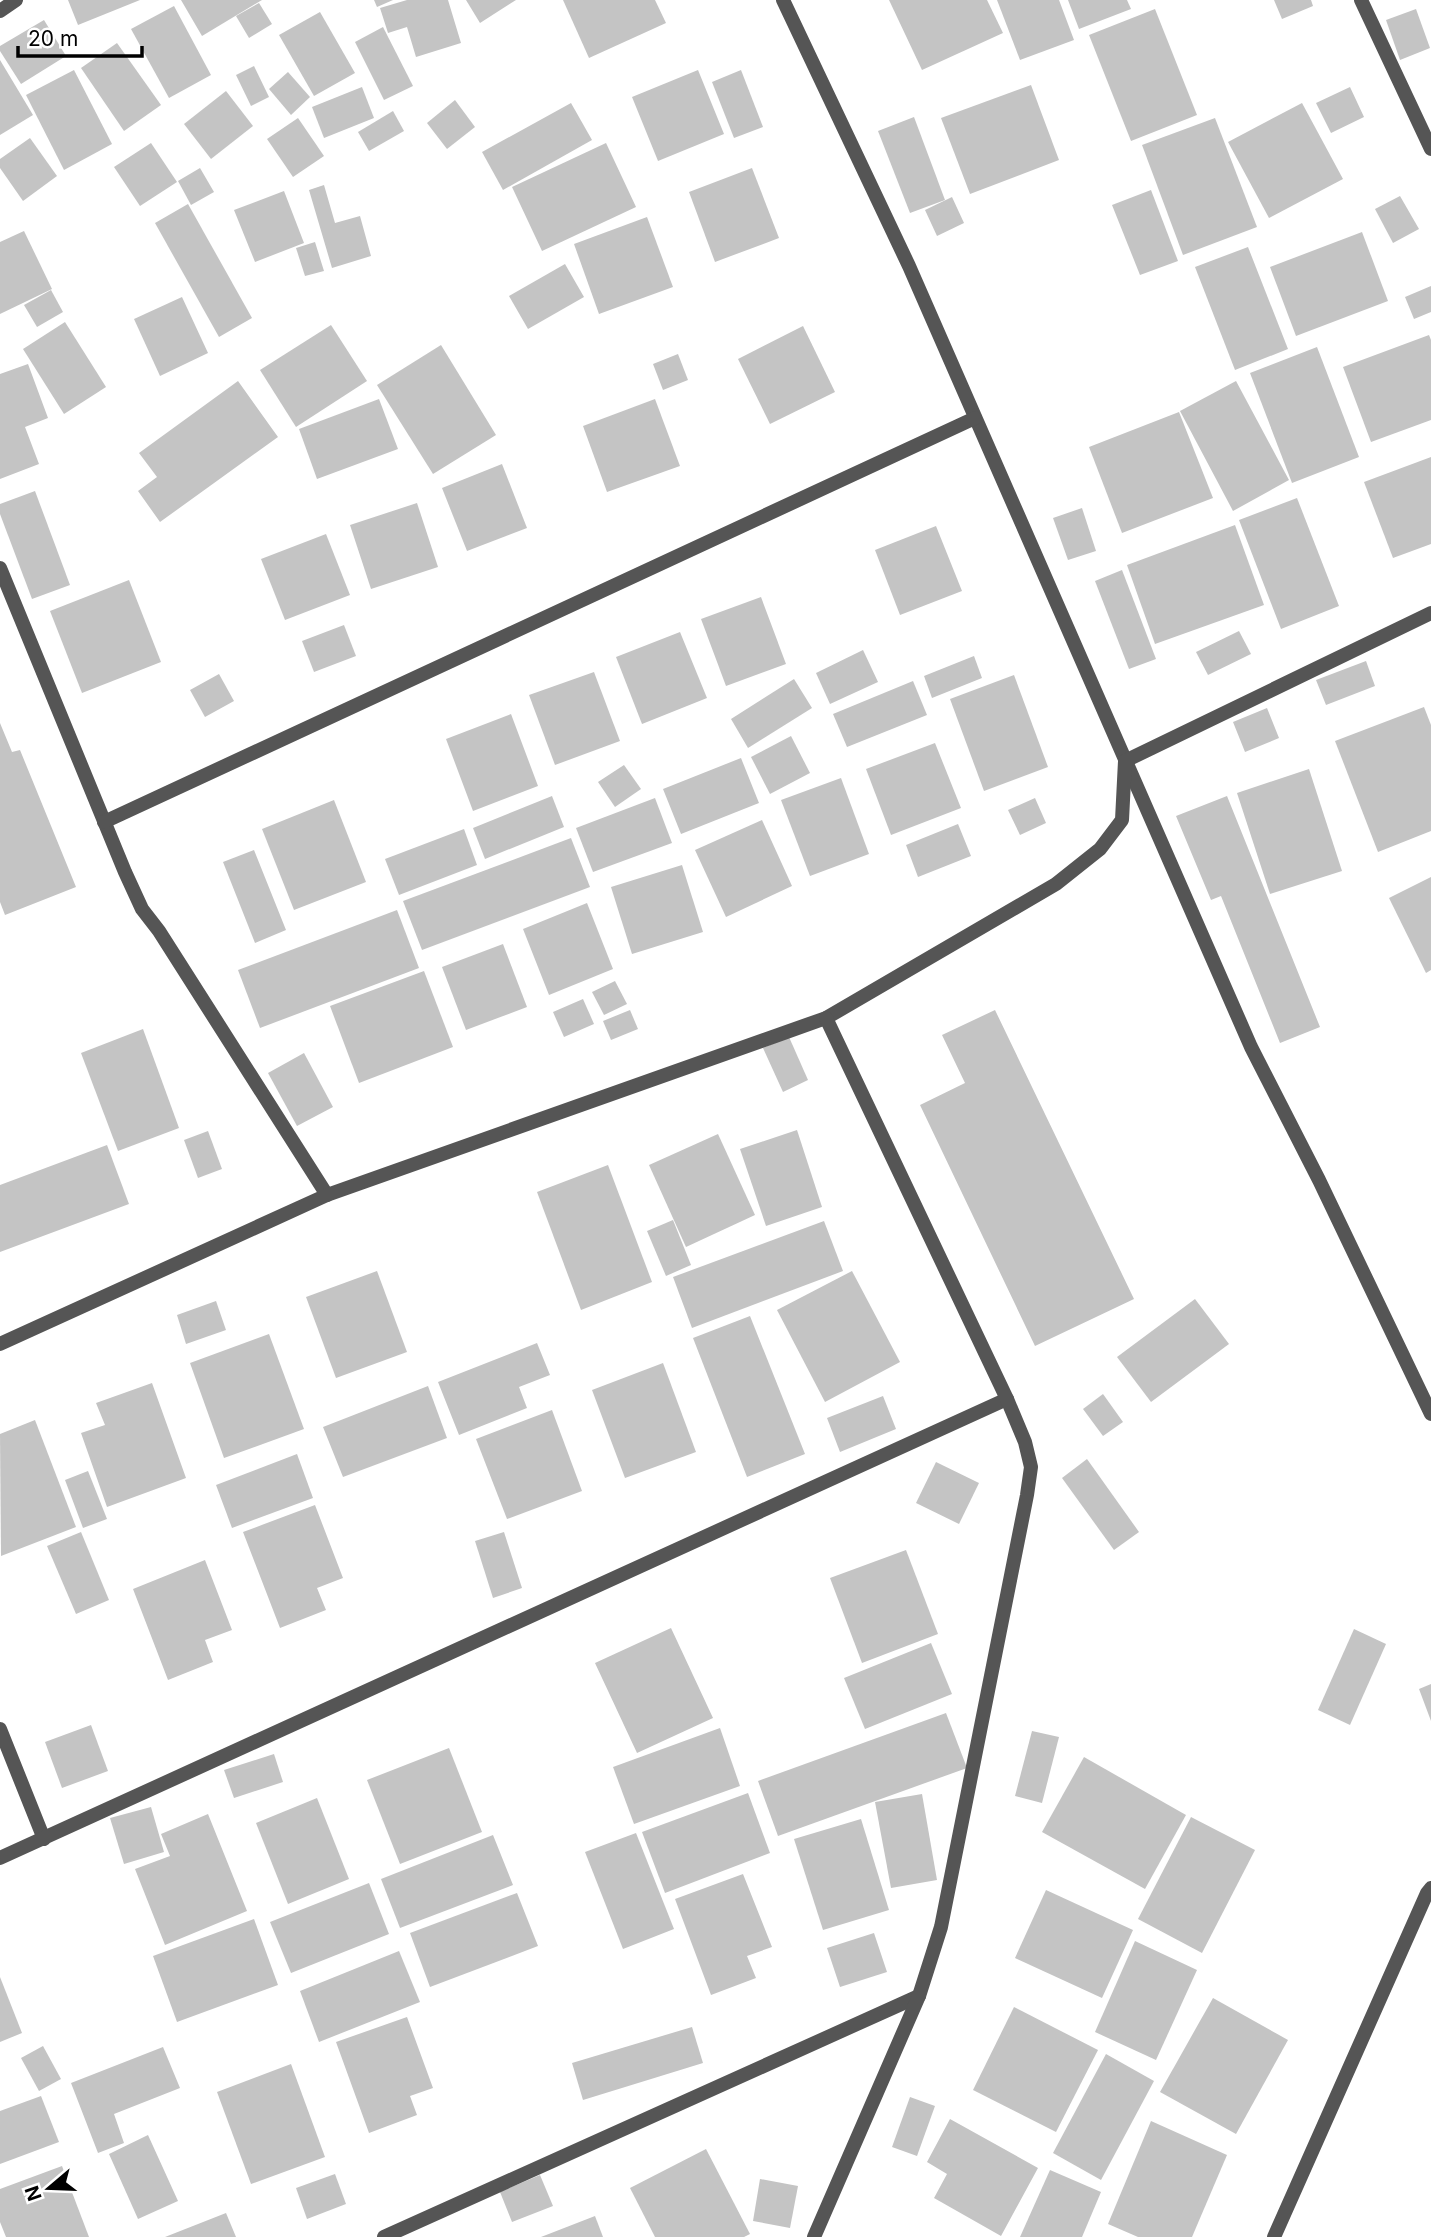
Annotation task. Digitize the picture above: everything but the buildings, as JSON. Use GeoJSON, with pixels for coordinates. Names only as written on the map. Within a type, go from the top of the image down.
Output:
{"type":"FeatureCollection","features":[{"type":"Feature","properties":{"kind":"street"},"geometry":{"type":"LineString","coordinates":[[0,12],[16,0]]}},
{"type":"Feature","properties":{"kind":"street"},"geometry":{"type":"LineString","coordinates":[[783,0],[909,266],[1251,1047],[1319,1180],[1431,1413]]}},
{"type":"Feature","properties":{"kind":"street"},"geometry":{"type":"LineString","coordinates":[[1361,0],[1431,149]]}},
{"type":"Feature","properties":{"kind":"street"},"geometry":{"type":"LineString","coordinates":[[104,822],[975,418]]}},
{"type":"Feature","properties":{"kind":"street"},"geometry":{"type":"LineString","coordinates":[[0,568],[142,909],[327,1195]]}},
{"type":"Feature","properties":{"kind":"street"},"geometry":{"type":"LineString","coordinates":[[1125,761],[1431,613]]}},
{"type":"Feature","properties":{"kind":"street"},"geometry":{"type":"LineString","coordinates":[[0,1345],[327,1195],[825,1018],[1056,884],[1100,849],[1122,820],[1125,761]]}},
{"type":"Feature","properties":{"kind":"street"},"geometry":{"type":"LineString","coordinates":[[814,2237],[919,1996],[941,1927],[1031,1467],[1025,1442],[1006,1399],[825,1018]]}},
{"type":"Feature","properties":{"kind":"street"},"geometry":{"type":"LineString","coordinates":[[0,1858],[1006,1399]]}},
{"type":"Feature","properties":{"kind":"street"},"geometry":{"type":"LineString","coordinates":[[0,1729],[44,1839]]}},
{"type":"Feature","properties":{"kind":"street"},"geometry":{"type":"LineString","coordinates":[[1274,2237],[1431,1888]]}},
{"type":"Feature","properties":{"kind":"street"},"geometry":{"type":"LineString","coordinates":[[384,2237],[919,1996]]}}]}
